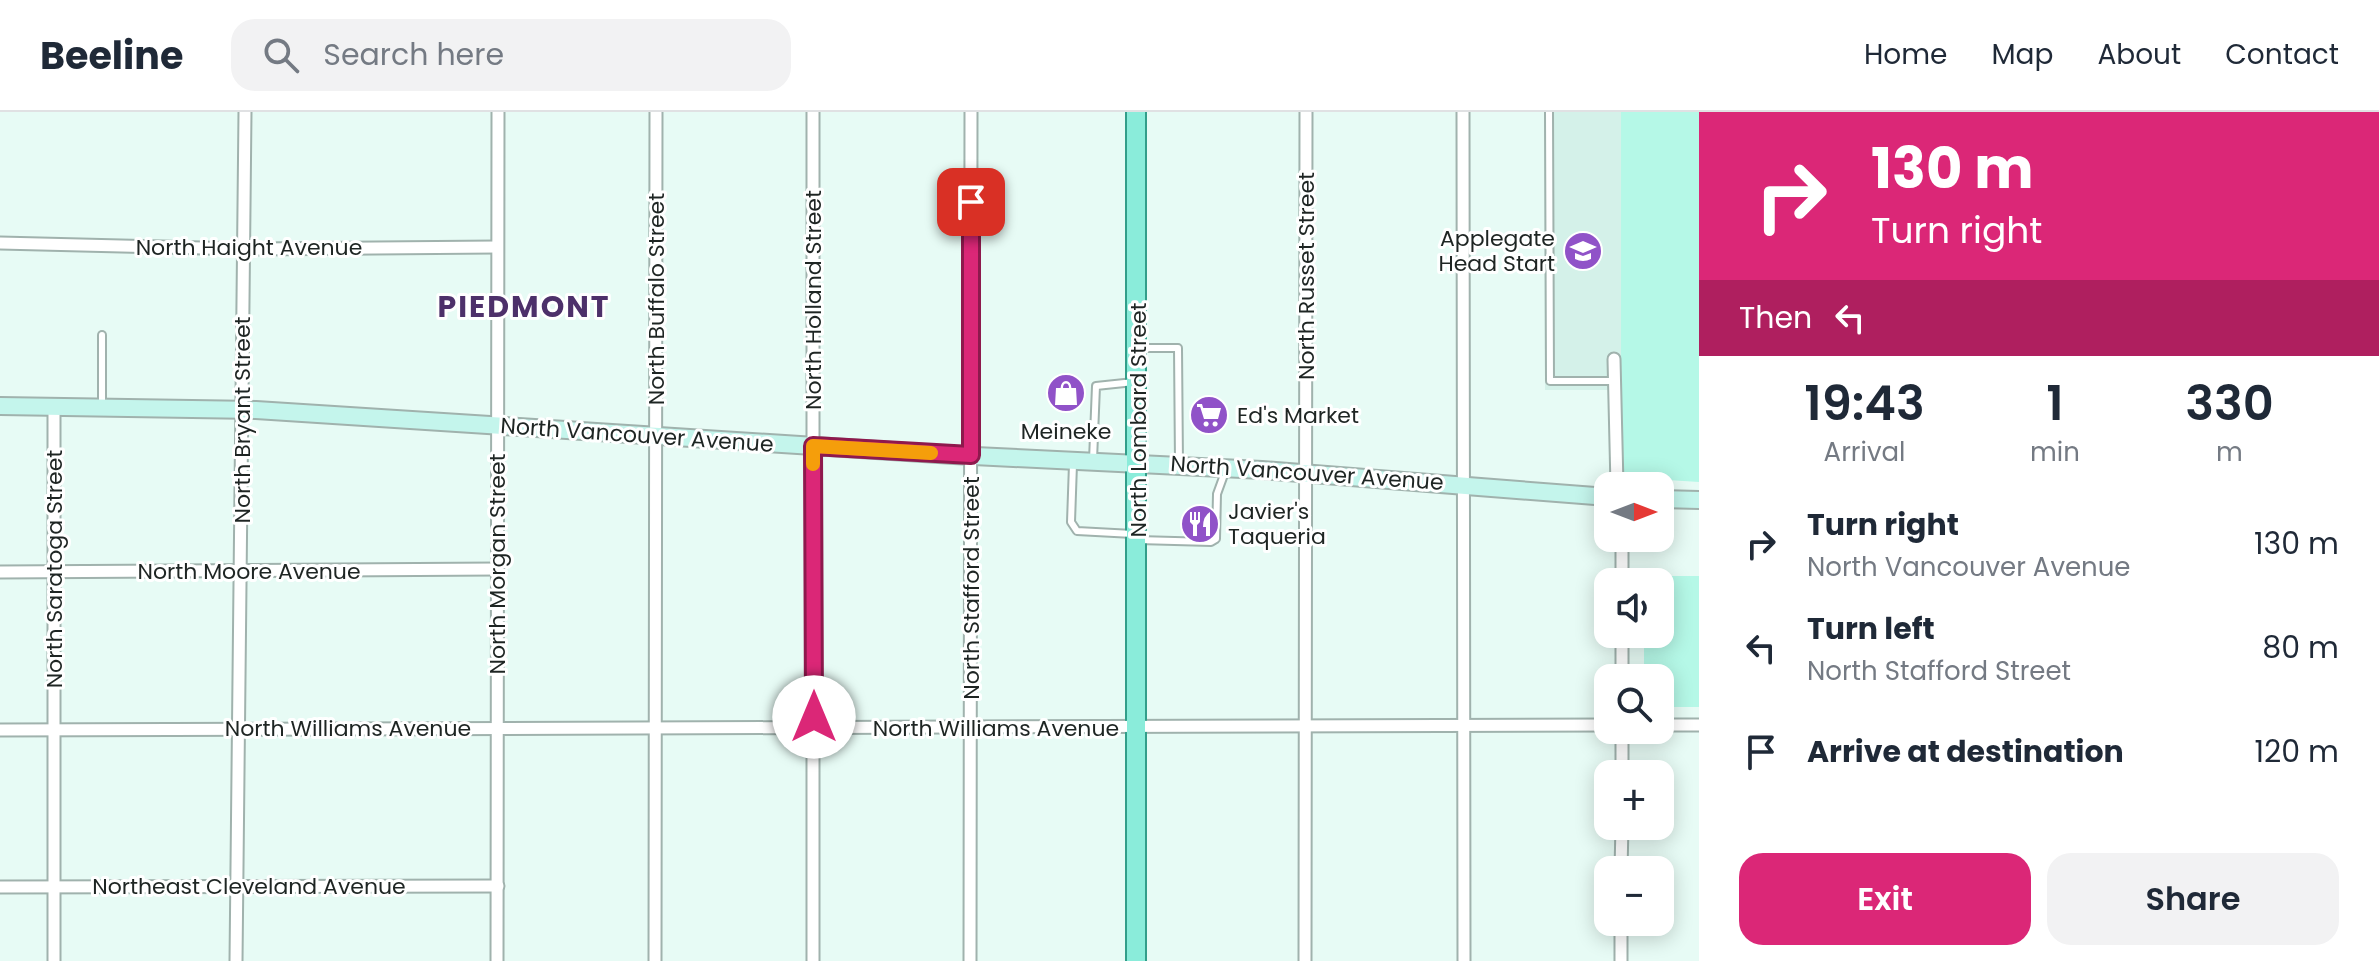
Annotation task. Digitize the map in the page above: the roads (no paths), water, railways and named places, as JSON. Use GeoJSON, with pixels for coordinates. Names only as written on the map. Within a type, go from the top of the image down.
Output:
{"type":"FeatureCollection","features":[{"type":"Feature","properties":{"kind":"main road","name":"North Lombard Street"},"geometry":{"type":"LineString","coordinates":[[1136,112],[1136,961]]}},
{"type":"Feature","properties":{"kind":"street","name":"North Bryant Street"},"geometry":{"type":"LineString","coordinates":[[236,961],[241,728],[245,112]]}},
{"type":"Feature","properties":{"kind":"street","name":"North Morgan Street"},"geometry":{"type":"LineString","coordinates":[[497,961],[498,112]]}},
{"type":"Feature","properties":{"kind":"street","name":"North Buffalo Street"},"geometry":{"type":"LineString","coordinates":[[655,961],[656,112]]}},
{"type":"Feature","properties":{"kind":"street","name":"North Holland Street"},"geometry":{"type":"LineString","coordinates":[[813,112],[813,961]]}},
{"type":"Feature","properties":{"kind":"street","name":"North Stafford Street"},"geometry":{"type":"LineString","coordinates":[[970,961],[971,112]]}},
{"type":"Feature","properties":{"kind":"street","name":"North Russet Street"},"geometry":{"type":"LineString","coordinates":[[1305,961],[1306,112]]}},
{"type":"Feature","properties":{"kind":"street"},"geometry":{"type":"LineString","coordinates":[[1463,112],[1464,961]]}},
{"type":"Feature","properties":{"kind":"street","name":"North Haight Avenue"},"geometry":{"type":"LineString","coordinates":[[0,243],[243,249],[497,247]]}},
{"type":"Feature","properties":{"kind":"street"},"geometry":{"type":"LineString","coordinates":[[1614,359],[1617,472]]}},
{"type":"Feature","properties":{"kind":"street","name":"North Vancouver Avenue"},"geometry":{"type":"LineString","coordinates":[[0,406],[243,411],[1227,468],[1464,483],[1594,496]]}},
{"type":"Feature","properties":{"kind":"street","name":"North Saratoga Street"},"geometry":{"type":"LineString","coordinates":[[54,407],[54,961]]}},
{"type":"Feature","properties":{"kind":"street"},"geometry":{"type":"LineString","coordinates":[[1674,499],[1699,500]]}},
{"type":"Feature","properties":{"kind":"street","name":"North Moore Avenue"},"geometry":{"type":"LineString","coordinates":[[0,572],[498,569]]}},
{"type":"Feature","properties":{"kind":"street","name":"North Williams Avenue"},"geometry":{"type":"LineString","coordinates":[[0,730],[1594,725]]}},
{"type":"Feature","properties":{"kind":"street"},"geometry":{"type":"LineString","coordinates":[[1674,725],[1699,725]]}},
{"type":"Feature","properties":{"kind":"street","name":"Northeast Cleveland Avenue"},"geometry":{"type":"LineString","coordinates":[[0,887],[498,886]]}},
{"type":"Feature","properties":{"kind":"street"},"geometry":{"type":"LineString","coordinates":[[1621,936],[1621,961]]}},
{"type":"Feature","properties":{"kind":"lane"},"geometry":{"type":"LineString","coordinates":[[1549,112],[1550,381],[1614,381]]}},
{"type":"Feature","properties":{"kind":"lane"},"geometry":{"type":"LineString","coordinates":[[102,335],[102,408]]}},
{"type":"Feature","properties":{"kind":"lane"},"geometry":{"type":"LineString","coordinates":[[1138,348],[1178,348],[1179,465]]}},
{"type":"Feature","properties":{"kind":"lane"},"geometry":{"type":"LineString","coordinates":[[1093,462],[1096,386],[1138,382]]}},
{"type":"Feature","properties":{"kind":"lane"},"geometry":{"type":"LineString","coordinates":[[1073,460],[1071,522],[1077,531],[1211,542],[1216,539],[1217,494],[1227,468]]}},
{"type":"Feature","properties":{"kind":"place","name":"Applegate Head Start"},"geometry":{"type":"Point","coordinates":[1583,251]}},
{"type":"Feature","properties":{"kind":"place","name":"Meineke"},"geometry":{"type":"Point","coordinates":[1066,393]}},
{"type":"Feature","properties":{"kind":"place","name":"Ed's Market"},"geometry":{"type":"Point","coordinates":[1209,415]}},
{"type":"Feature","properties":{"kind":"place","name":"Javier's Taqueria"},"geometry":{"type":"Point","coordinates":[1200,524]}},
{"type":"Feature","properties":{"kind":"district","name":"PIEDMONT"},"geometry":{"type":"Point","coordinates":[524,306]}}]}
